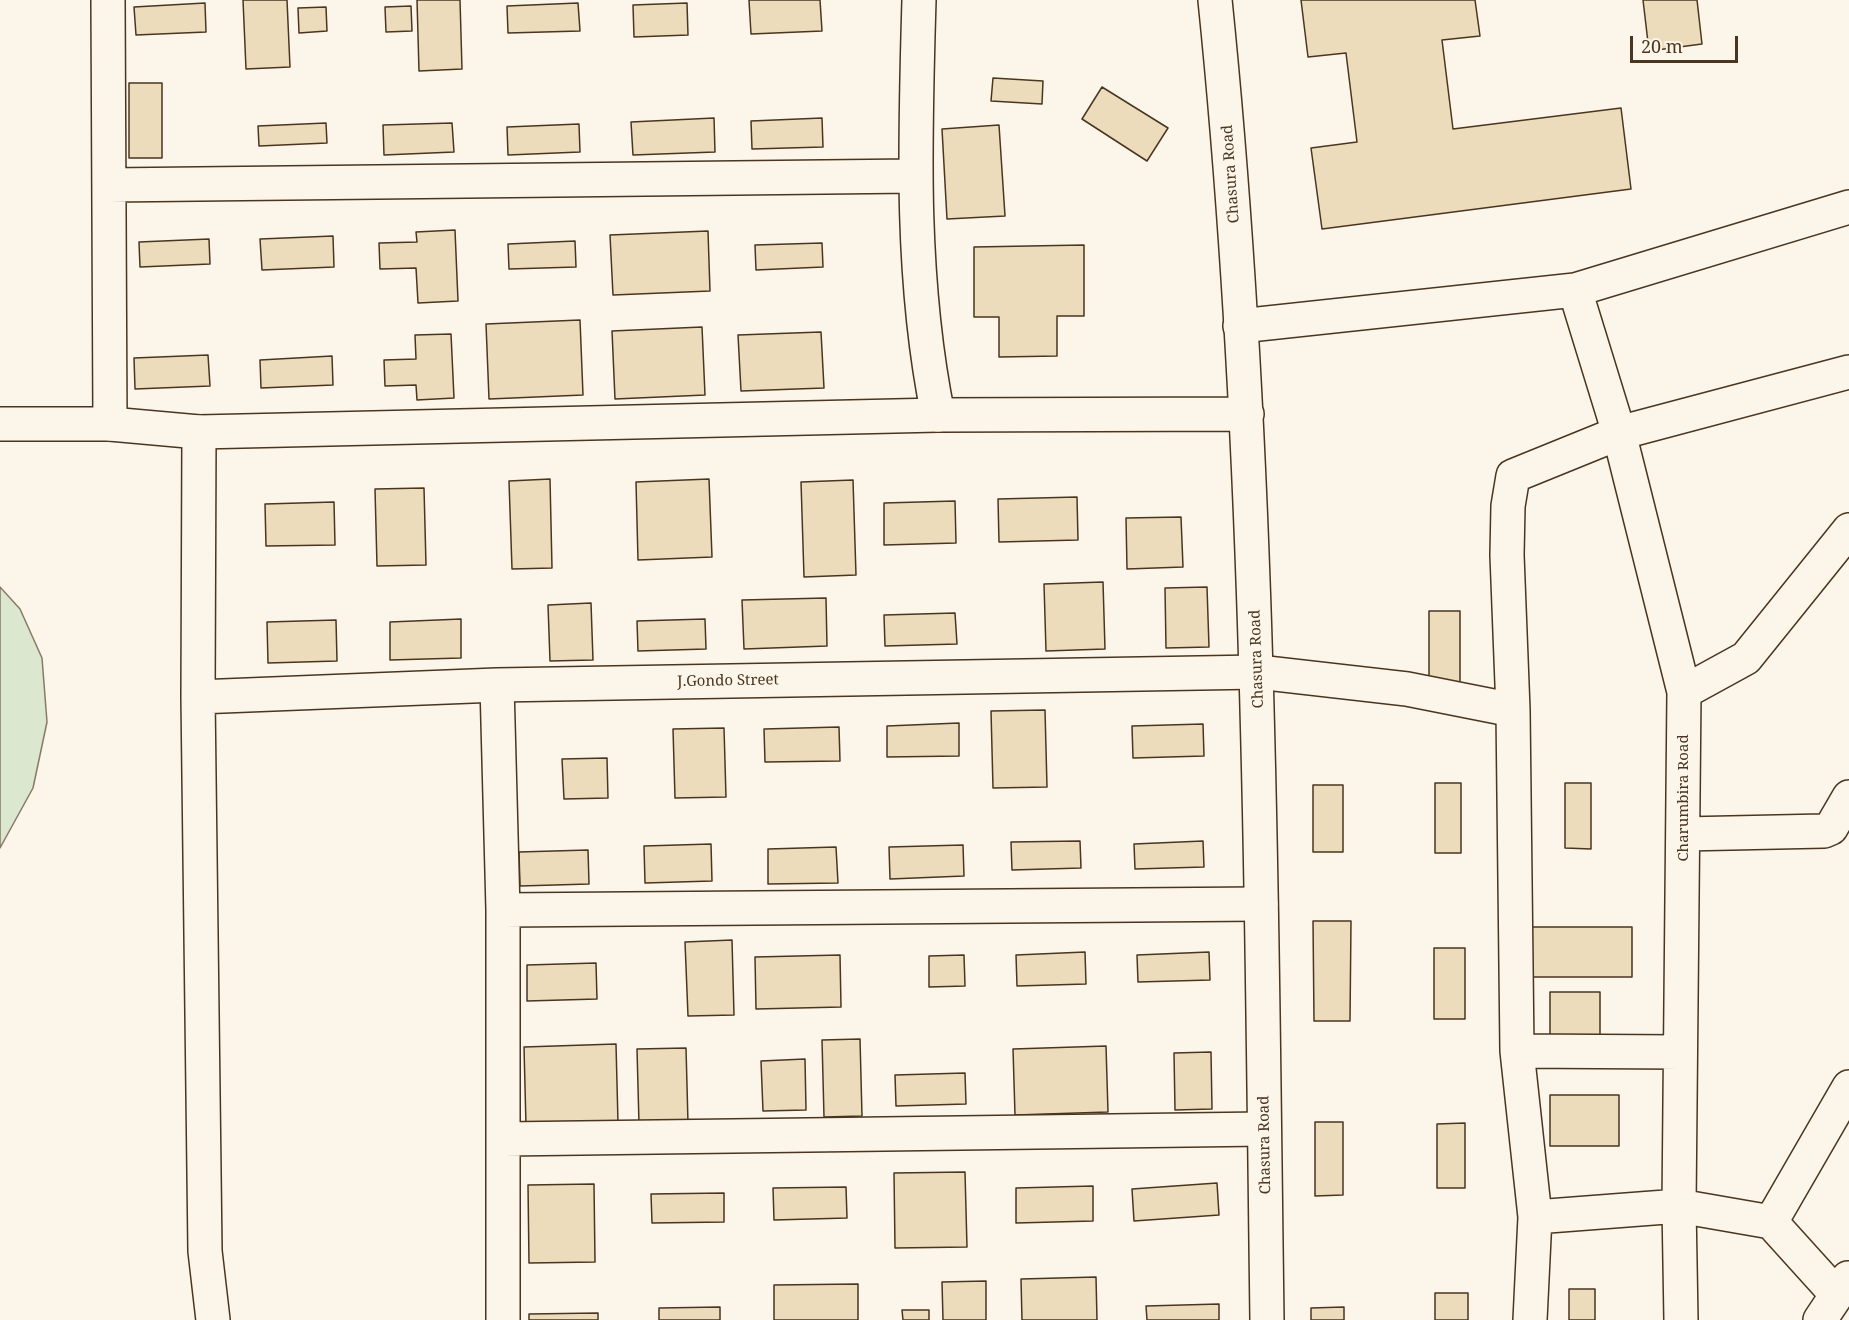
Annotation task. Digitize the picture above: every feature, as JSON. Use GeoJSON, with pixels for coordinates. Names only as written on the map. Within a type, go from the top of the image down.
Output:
{"type":"FeatureCollection","features":[{"type":"Feature","properties":{"kind":"street"},"geometry":{"type":"LineString","coordinates":[[108,0],[110,424]]}},
{"type":"Feature","properties":{"kind":"street"},"geometry":{"type":"LineString","coordinates":[[918,0],[914,176],[922,317],[938,415]]}},
{"type":"Feature","properties":{"kind":"street","name":"Chasura Road"},"geometry":{"type":"LineString","coordinates":[[1215,0],[1229,136],[1247,414],[1258,672],[1267,1320]]}},
{"type":"Feature","properties":{"kind":"street"},"geometry":{"type":"LineString","coordinates":[[109,185],[914,176]]}},
{"type":"Feature","properties":{"kind":"street"},"geometry":{"type":"LineString","coordinates":[[1240,326],[1575,290],[1849,207]]}},
{"type":"Feature","properties":{"kind":"street","name":"Charumbira Road"},"geometry":{"type":"LineString","coordinates":[[1575,290],[1619,433],[1684,692],[1679,1206],[1681,1320]]}},
{"type":"Feature","properties":{"kind":"street"},"geometry":{"type":"LineString","coordinates":[[1530,1320],[1535,1217],[1517,1051],[1513,710],[1507,555],[1508,506],[1513,476],[1619,433],[1849,372]]}},
{"type":"Feature","properties":{"kind":"street"},"geometry":{"type":"LineString","coordinates":[[0,424],[110,424],[199,432],[938,415],[1247,414]]}},
{"type":"Feature","properties":{"kind":"street"},"geometry":{"type":"LineString","coordinates":[[199,432],[198,697],[205,1251],[213,1320]]}},
{"type":"Feature","properties":{"kind":"street"},"geometry":{"type":"LineString","coordinates":[[1684,692],[1746,658],[1849,530]]}},
{"type":"Feature","properties":{"kind":"street","name":"J.Gondo Street"},"geometry":{"type":"LineString","coordinates":[[198,697],[496,685],[1258,672],[1407,688],[1513,710]]}},
{"type":"Feature","properties":{"kind":"street"},"geometry":{"type":"LineString","coordinates":[[496,685],[503,910],[504,1320]]}},
{"type":"Feature","properties":{"kind":"street"},"geometry":{"type":"LineString","coordinates":[[1684,834],[1824,831],[1831,828],[1849,797]]}},
{"type":"Feature","properties":{"kind":"street"},"geometry":{"type":"LineString","coordinates":[[503,910],[1261,904]]}},
{"type":"Feature","properties":{"kind":"street"},"geometry":{"type":"LineString","coordinates":[[1517,1051],[1680,1052]]}},
{"type":"Feature","properties":{"kind":"street"},"geometry":{"type":"LineString","coordinates":[[1770,1222],[1849,1087]]}},
{"type":"Feature","properties":{"kind":"street"},"geometry":{"type":"LineString","coordinates":[[505,1138],[1264,1129]]}},
{"type":"Feature","properties":{"kind":"street"},"geometry":{"type":"LineString","coordinates":[[1535,1217],[1679,1206],[1770,1222],[1835,1297]]}},
{"type":"Feature","properties":{"kind":"green space"},"geometry":{"type":"Polygon","coordinates":[[[0,587],[20,609],[42,658],[47,722],[33,788],[0,848],[0,587]]]}},
{"type":"Feature","properties":{"kind":"building"},"geometry":{"type":"Polygon","coordinates":[[[243,0],[287,0],[290,67],[246,69],[243,0]]]}},
{"type":"Feature","properties":{"kind":"building"},"geometry":{"type":"Polygon","coordinates":[[[417,0],[460,0],[462,69],[419,71],[417,0]]]}},
{"type":"Feature","properties":{"kind":"building"},"geometry":{"type":"Polygon","coordinates":[[[749,0],[820,0],[822,31],[751,34],[749,0]]]}},
{"type":"Feature","properties":{"kind":"building"},"geometry":{"type":"Polygon","coordinates":[[[1301,0],[1475,0],[1480,36],[1442,40],[1453,129],[1621,108],[1631,189],[1322,229],[1311,148],[1357,142],[1346,53],[1308,57],[1301,0]]]}},
{"type":"Feature","properties":{"kind":"building"},"geometry":{"type":"Polygon","coordinates":[[[1643,0],[1697,0],[1702,44],[1649,51],[1643,0]]]}},
{"type":"Feature","properties":{"kind":"building"},"geometry":{"type":"Polygon","coordinates":[[[205,3],[206,32],[136,35],[134,7],[205,3]]]}},
{"type":"Feature","properties":{"kind":"building"},"geometry":{"type":"Polygon","coordinates":[[[578,3],[580,31],[508,33],[507,6],[578,3]]]}},
{"type":"Feature","properties":{"kind":"building"},"geometry":{"type":"Polygon","coordinates":[[[687,3],[688,35],[634,37],[633,5],[687,3]]]}},
{"type":"Feature","properties":{"kind":"building"},"geometry":{"type":"Polygon","coordinates":[[[411,6],[412,31],[386,32],[385,7],[411,6]]]}},
{"type":"Feature","properties":{"kind":"building"},"geometry":{"type":"Polygon","coordinates":[[[326,7],[327,31],[299,33],[298,8],[326,7]]]}},
{"type":"Feature","properties":{"kind":"building"},"geometry":{"type":"Polygon","coordinates":[[[993,78],[1043,81],[1042,104],[991,101],[993,78]]]}},
{"type":"Feature","properties":{"kind":"building"},"geometry":{"type":"Polygon","coordinates":[[[129,83],[162,83],[162,158],[129,158],[129,83]]]}},
{"type":"Feature","properties":{"kind":"building"},"geometry":{"type":"Polygon","coordinates":[[[1102,87],[1168,128],[1147,161],[1082,119],[1102,87]]]}},
{"type":"Feature","properties":{"kind":"building"},"geometry":{"type":"Polygon","coordinates":[[[714,118],[715,152],[633,155],[631,122],[714,118]]]}},
{"type":"Feature","properties":{"kind":"building"},"geometry":{"type":"Polygon","coordinates":[[[822,118],[823,147],[752,149],[751,121],[822,118]]]}},
{"type":"Feature","properties":{"kind":"building"},"geometry":{"type":"Polygon","coordinates":[[[326,123],[327,143],[259,146],[258,126],[326,123]]]}},
{"type":"Feature","properties":{"kind":"building"},"geometry":{"type":"Polygon","coordinates":[[[452,123],[454,152],[384,155],[383,125],[452,123]]]}},
{"type":"Feature","properties":{"kind":"building"},"geometry":{"type":"Polygon","coordinates":[[[579,124],[580,152],[508,155],[507,127],[579,124]]]}},
{"type":"Feature","properties":{"kind":"building"},"geometry":{"type":"Polygon","coordinates":[[[999,125],[1005,216],[947,219],[942,129],[999,125]]]}},
{"type":"Feature","properties":{"kind":"building"},"geometry":{"type":"Polygon","coordinates":[[[455,230],[458,301],[418,303],[416,268],[380,269],[379,243],[417,242],[416,232],[455,230]]]}},
{"type":"Feature","properties":{"kind":"building"},"geometry":{"type":"Polygon","coordinates":[[[708,231],[710,291],[613,295],[610,235],[708,231]]]}},
{"type":"Feature","properties":{"kind":"building"},"geometry":{"type":"Polygon","coordinates":[[[333,236],[334,267],[262,270],[260,239],[333,236]]]}},
{"type":"Feature","properties":{"kind":"building"},"geometry":{"type":"Polygon","coordinates":[[[209,239],[210,264],[140,267],[139,242],[209,239]]]}},
{"type":"Feature","properties":{"kind":"building"},"geometry":{"type":"Polygon","coordinates":[[[575,241],[576,267],[509,269],[508,244],[575,241]]]}},
{"type":"Feature","properties":{"kind":"building"},"geometry":{"type":"Polygon","coordinates":[[[822,243],[823,267],[756,270],[755,245],[822,243]]]}},
{"type":"Feature","properties":{"kind":"building"},"geometry":{"type":"Polygon","coordinates":[[[1084,245],[1084,316],[1057,316],[1057,356],[999,357],[999,317],[974,317],[974,247],[1084,245]]]}},
{"type":"Feature","properties":{"kind":"building"},"geometry":{"type":"Polygon","coordinates":[[[580,320],[583,395],[489,399],[486,324],[580,320]]]}},
{"type":"Feature","properties":{"kind":"building"},"geometry":{"type":"Polygon","coordinates":[[[702,327],[705,395],[615,399],[612,331],[702,327]]]}},
{"type":"Feature","properties":{"kind":"building"},"geometry":{"type":"Polygon","coordinates":[[[821,332],[824,388],[741,391],[738,335],[821,332]]]}},
{"type":"Feature","properties":{"kind":"building"},"geometry":{"type":"Polygon","coordinates":[[[451,334],[454,398],[417,400],[416,385],[385,386],[384,360],[416,359],[415,335],[451,334]]]}},
{"type":"Feature","properties":{"kind":"building"},"geometry":{"type":"Polygon","coordinates":[[[208,355],[210,386],[135,389],[134,358],[208,355]]]}},
{"type":"Feature","properties":{"kind":"building"},"geometry":{"type":"Polygon","coordinates":[[[332,356],[333,385],[261,388],[260,360],[332,356]]]}},
{"type":"Feature","properties":{"kind":"building"},"geometry":{"type":"Polygon","coordinates":[[[550,479],[552,568],[512,569],[509,481],[550,479]]]}},
{"type":"Feature","properties":{"kind":"building"},"geometry":{"type":"Polygon","coordinates":[[[709,479],[712,557],[638,560],[636,482],[709,479]]]}},
{"type":"Feature","properties":{"kind":"building"},"geometry":{"type":"Polygon","coordinates":[[[853,480],[856,575],[804,577],[801,482],[853,480]]]}},
{"type":"Feature","properties":{"kind":"building"},"geometry":{"type":"Polygon","coordinates":[[[424,488],[426,565],[377,566],[375,489],[424,488]]]}},
{"type":"Feature","properties":{"kind":"building"},"geometry":{"type":"Polygon","coordinates":[[[1077,497],[1078,540],[999,542],[998,499],[1077,497]]]}},
{"type":"Feature","properties":{"kind":"building"},"geometry":{"type":"Polygon","coordinates":[[[955,501],[956,543],[884,545],[884,503],[955,501]]]}},
{"type":"Feature","properties":{"kind":"building"},"geometry":{"type":"Polygon","coordinates":[[[334,502],[335,545],[266,546],[265,504],[334,502]]]}},
{"type":"Feature","properties":{"kind":"building"},"geometry":{"type":"Polygon","coordinates":[[[1181,517],[1183,567],[1127,569],[1126,518],[1181,517]]]}},
{"type":"Feature","properties":{"kind":"building"},"geometry":{"type":"Polygon","coordinates":[[[1103,582],[1105,649],[1046,651],[1044,584],[1103,582]]]}},
{"type":"Feature","properties":{"kind":"building"},"geometry":{"type":"Polygon","coordinates":[[[1207,587],[1209,647],[1166,648],[1165,588],[1207,587]]]}},
{"type":"Feature","properties":{"kind":"building"},"geometry":{"type":"Polygon","coordinates":[[[826,598],[827,646],[744,649],[742,600],[826,598]]]}},
{"type":"Feature","properties":{"kind":"building"},"geometry":{"type":"Polygon","coordinates":[[[591,603],[593,660],[550,661],[548,605],[591,603]]]}},
{"type":"Feature","properties":{"kind":"building"},"geometry":{"type":"Polygon","coordinates":[[[1429,611],[1460,611],[1460,682],[1429,682],[1429,611]]]}},
{"type":"Feature","properties":{"kind":"building"},"geometry":{"type":"Polygon","coordinates":[[[955,613],[957,644],[885,646],[884,615],[955,613]]]}},
{"type":"Feature","properties":{"kind":"building"},"geometry":{"type":"Polygon","coordinates":[[[461,619],[461,658],[390,660],[390,622],[461,619]]]}},
{"type":"Feature","properties":{"kind":"building"},"geometry":{"type":"Polygon","coordinates":[[[705,619],[706,649],[638,651],[637,621],[705,619]]]}},
{"type":"Feature","properties":{"kind":"building"},"geometry":{"type":"Polygon","coordinates":[[[336,620],[337,661],[268,663],[267,622],[336,620]]]}},
{"type":"Feature","properties":{"kind":"building"},"geometry":{"type":"Polygon","coordinates":[[[1045,710],[1047,787],[993,788],[991,711],[1045,710]]]}},
{"type":"Feature","properties":{"kind":"building"},"geometry":{"type":"Polygon","coordinates":[[[959,723],[959,756],[887,757],[887,726],[959,723]]]}},
{"type":"Feature","properties":{"kind":"building"},"geometry":{"type":"Polygon","coordinates":[[[1203,724],[1204,756],[1133,758],[1132,726],[1203,724]]]}},
{"type":"Feature","properties":{"kind":"building"},"geometry":{"type":"Polygon","coordinates":[[[839,727],[840,761],[765,762],[764,729],[839,727]]]}},
{"type":"Feature","properties":{"kind":"building"},"geometry":{"type":"Polygon","coordinates":[[[724,728],[726,797],[675,798],[673,729],[724,728]]]}},
{"type":"Feature","properties":{"kind":"building"},"geometry":{"type":"Polygon","coordinates":[[[607,758],[608,798],[564,799],[562,759],[607,758]]]}},
{"type":"Feature","properties":{"kind":"building"},"geometry":{"type":"Polygon","coordinates":[[[1435,783],[1461,783],[1461,853],[1435,853],[1435,783]]]}},
{"type":"Feature","properties":{"kind":"building"},"geometry":{"type":"Polygon","coordinates":[[[1565,783],[1591,783],[1591,849],[1565,848],[1565,783]]]}},
{"type":"Feature","properties":{"kind":"building"},"geometry":{"type":"Polygon","coordinates":[[[1313,785],[1343,785],[1343,852],[1313,852],[1313,785]]]}},
{"type":"Feature","properties":{"kind":"building"},"geometry":{"type":"Polygon","coordinates":[[[1080,841],[1081,868],[1012,870],[1011,842],[1080,841]]]}},
{"type":"Feature","properties":{"kind":"building"},"geometry":{"type":"Polygon","coordinates":[[[1203,841],[1204,867],[1135,869],[1134,844],[1203,841]]]}},
{"type":"Feature","properties":{"kind":"building"},"geometry":{"type":"Polygon","coordinates":[[[711,844],[712,881],[645,883],[644,846],[711,844]]]}},
{"type":"Feature","properties":{"kind":"building"},"geometry":{"type":"Polygon","coordinates":[[[963,845],[964,876],[890,879],[889,847],[963,845]]]}},
{"type":"Feature","properties":{"kind":"building"},"geometry":{"type":"Polygon","coordinates":[[[836,847],[838,883],[768,884],[768,849],[836,847]]]}},
{"type":"Feature","properties":{"kind":"building"},"geometry":{"type":"Polygon","coordinates":[[[588,850],[589,884],[520,886],[519,852],[588,850]]]}},
{"type":"Feature","properties":{"kind":"building"},"geometry":{"type":"Polygon","coordinates":[[[1313,921],[1351,921],[1350,1021],[1314,1021],[1313,921]]]}},
{"type":"Feature","properties":{"kind":"building"},"geometry":{"type":"Polygon","coordinates":[[[1530,927],[1632,927],[1632,977],[1531,977],[1530,927]]]}},
{"type":"Feature","properties":{"kind":"building"},"geometry":{"type":"Polygon","coordinates":[[[732,940],[734,1015],[688,1016],[685,942],[732,940]]]}},
{"type":"Feature","properties":{"kind":"building"},"geometry":{"type":"Polygon","coordinates":[[[1434,948],[1465,948],[1465,1019],[1434,1019],[1434,948]]]}},
{"type":"Feature","properties":{"kind":"building"},"geometry":{"type":"Polygon","coordinates":[[[1085,952],[1086,984],[1017,986],[1016,955],[1085,952]]]}},
{"type":"Feature","properties":{"kind":"building"},"geometry":{"type":"Polygon","coordinates":[[[1209,952],[1210,980],[1138,982],[1137,955],[1209,952]]]}},
{"type":"Feature","properties":{"kind":"building"},"geometry":{"type":"Polygon","coordinates":[[[840,955],[841,1007],[756,1009],[755,957],[840,955]]]}},
{"type":"Feature","properties":{"kind":"building"},"geometry":{"type":"Polygon","coordinates":[[[964,955],[965,986],[929,987],[929,956],[964,955]]]}},
{"type":"Feature","properties":{"kind":"building"},"geometry":{"type":"Polygon","coordinates":[[[596,963],[597,999],[527,1001],[527,965],[596,963]]]}},
{"type":"Feature","properties":{"kind":"building"},"geometry":{"type":"Polygon","coordinates":[[[1550,992],[1600,992],[1600,1047],[1550,1046],[1550,992]]]}},
{"type":"Feature","properties":{"kind":"building"},"geometry":{"type":"Polygon","coordinates":[[[860,1039],[862,1116],[824,1117],[822,1040],[860,1039]]]}},
{"type":"Feature","properties":{"kind":"building"},"geometry":{"type":"Polygon","coordinates":[[[616,1044],[618,1123],[526,1126],[524,1047],[616,1044]]]}},
{"type":"Feature","properties":{"kind":"building"},"geometry":{"type":"Polygon","coordinates":[[[1106,1046],[1108,1112],[1015,1115],[1013,1049],[1106,1046]]]}},
{"type":"Feature","properties":{"kind":"building"},"geometry":{"type":"Polygon","coordinates":[[[686,1048],[688,1123],[639,1124],[637,1049],[686,1048]]]}},
{"type":"Feature","properties":{"kind":"building"},"geometry":{"type":"Polygon","coordinates":[[[1211,1052],[1212,1109],[1175,1110],[1174,1053],[1211,1052]]]}},
{"type":"Feature","properties":{"kind":"building"},"geometry":{"type":"Polygon","coordinates":[[[805,1059],[806,1110],[763,1111],[761,1061],[805,1059]]]}},
{"type":"Feature","properties":{"kind":"building"},"geometry":{"type":"Polygon","coordinates":[[[965,1073],[966,1104],[896,1106],[895,1075],[965,1073]]]}},
{"type":"Feature","properties":{"kind":"building"},"geometry":{"type":"Polygon","coordinates":[[[1550,1095],[1619,1095],[1619,1146],[1550,1146],[1550,1095]]]}},
{"type":"Feature","properties":{"kind":"building"},"geometry":{"type":"Polygon","coordinates":[[[1315,1122],[1343,1122],[1343,1195],[1315,1196],[1315,1122]]]}},
{"type":"Feature","properties":{"kind":"building"},"geometry":{"type":"Polygon","coordinates":[[[1465,1123],[1465,1188],[1437,1188],[1437,1124],[1465,1123]]]}},
{"type":"Feature","properties":{"kind":"building"},"geometry":{"type":"Polygon","coordinates":[[[965,1172],[967,1247],[895,1248],[894,1173],[965,1172]]]}},
{"type":"Feature","properties":{"kind":"building"},"geometry":{"type":"Polygon","coordinates":[[[1217,1183],[1219,1215],[1134,1221],[1132,1189],[1217,1183]]]}},
{"type":"Feature","properties":{"kind":"building"},"geometry":{"type":"Polygon","coordinates":[[[594,1184],[595,1262],[529,1263],[528,1185],[594,1184]]]}},
{"type":"Feature","properties":{"kind":"building"},"geometry":{"type":"Polygon","coordinates":[[[1093,1186],[1093,1221],[1016,1223],[1016,1188],[1093,1186]]]}},
{"type":"Feature","properties":{"kind":"building"},"geometry":{"type":"Polygon","coordinates":[[[846,1187],[847,1218],[774,1220],[773,1188],[846,1187]]]}},
{"type":"Feature","properties":{"kind":"building"},"geometry":{"type":"Polygon","coordinates":[[[724,1193],[724,1222],[652,1223],[651,1194],[724,1193]]]}},
{"type":"Feature","properties":{"kind":"building"},"geometry":{"type":"Polygon","coordinates":[[[1096,1277],[1097,1320],[1022,1320],[1021,1279],[1096,1277]]]}},
{"type":"Feature","properties":{"kind":"building"},"geometry":{"type":"Polygon","coordinates":[[[986,1281],[986,1320],[943,1320],[942,1282],[986,1281]]]}},
{"type":"Feature","properties":{"kind":"building"},"geometry":{"type":"Polygon","coordinates":[[[858,1284],[858,1320],[774,1320],[774,1285],[858,1284]]]}},
{"type":"Feature","properties":{"kind":"building"},"geometry":{"type":"Polygon","coordinates":[[[1569,1289],[1595,1289],[1595,1320],[1569,1320],[1569,1289]]]}},
{"type":"Feature","properties":{"kind":"building"},"geometry":{"type":"Polygon","coordinates":[[[1435,1293],[1468,1293],[1468,1320],[1435,1320],[1435,1293]]]}},
{"type":"Feature","properties":{"kind":"building"},"geometry":{"type":"Polygon","coordinates":[[[1219,1304],[1219,1320],[1147,1320],[1146,1306],[1219,1304]]]}},
{"type":"Feature","properties":{"kind":"building"},"geometry":{"type":"Polygon","coordinates":[[[720,1307],[720,1320],[659,1320],[659,1308],[720,1307]]]}},
{"type":"Feature","properties":{"kind":"building"},"geometry":{"type":"Polygon","coordinates":[[[1344,1307],[1344,1320],[1311,1320],[1311,1308],[1344,1307]]]}},
{"type":"Feature","properties":{"kind":"building"},"geometry":{"type":"Polygon","coordinates":[[[902,1310],[929,1310],[929,1320],[903,1320],[902,1310]]]}},
{"type":"Feature","properties":{"kind":"building"},"geometry":{"type":"Polygon","coordinates":[[[598,1313],[598,1320],[529,1320],[529,1314],[598,1313]]]}}]}
